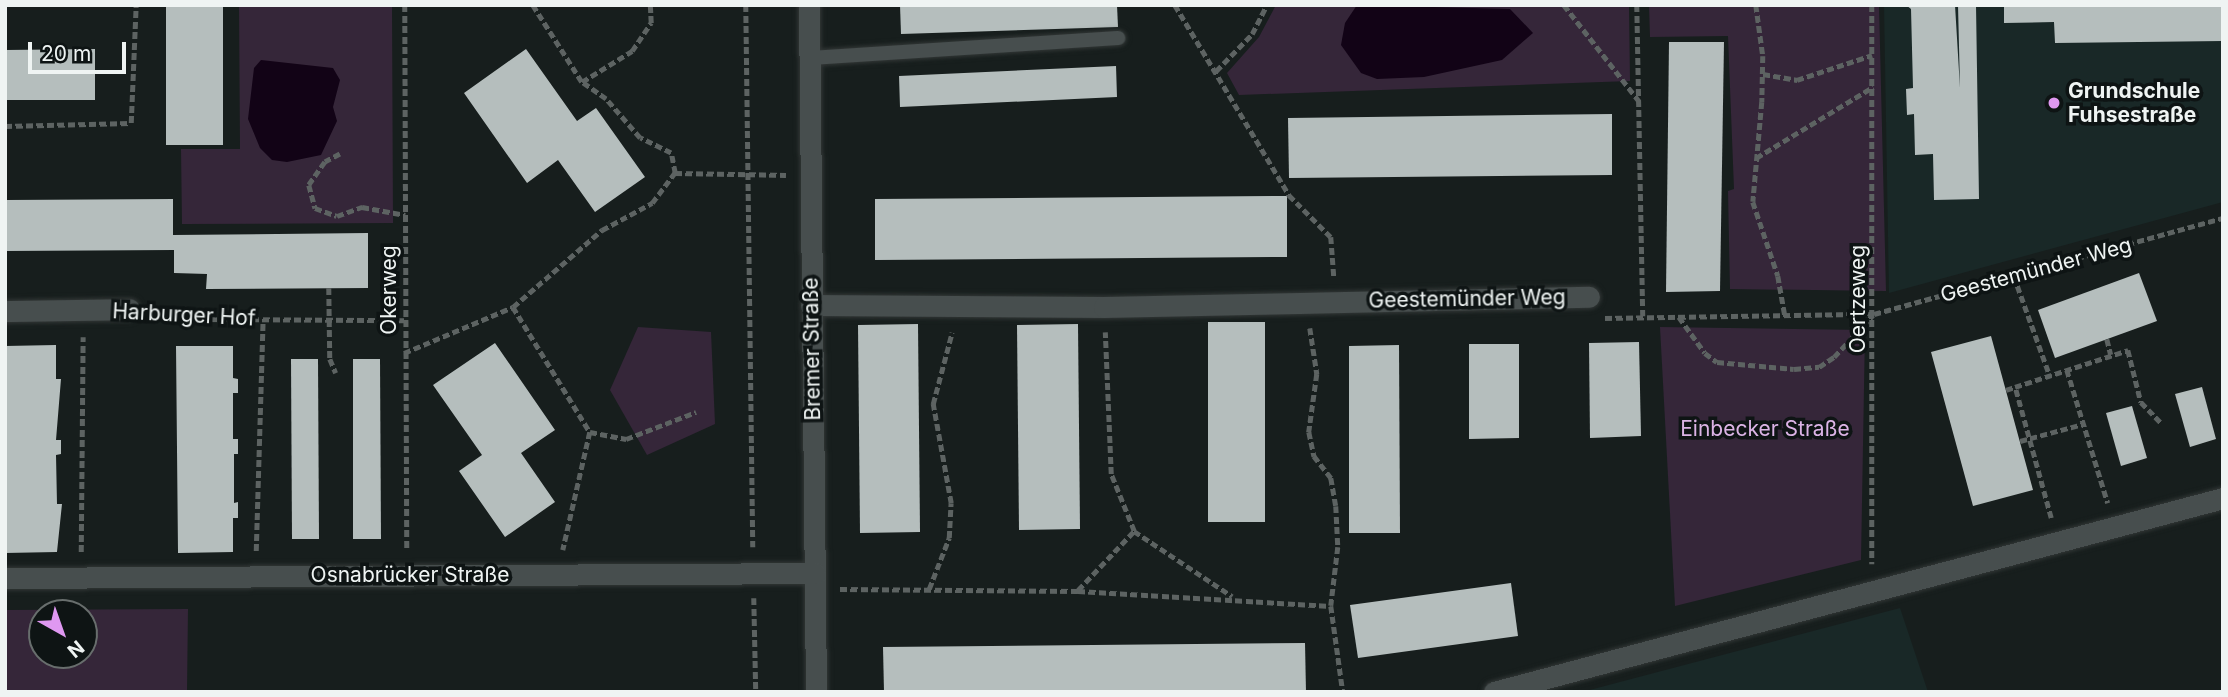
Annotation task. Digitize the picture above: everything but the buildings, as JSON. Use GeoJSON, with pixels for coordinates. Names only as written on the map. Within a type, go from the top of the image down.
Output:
{"type":"FeatureCollection","features":[{"type":"Feature","properties":{"kind":"street","name":"Bremer Straße"},"geometry":{"type":"LineString","coordinates":[[809,5],[816,692]]}},
{"type":"Feature","properties":{"kind":"street","name":"Geestemünder Weg"},"geometry":{"type":"LineString","coordinates":[[811,305],[1104,307],[1589,296]]}},
{"type":"Feature","properties":{"kind":"street","name":"Harburger Hof"},"geometry":{"type":"LineString","coordinates":[[5,311],[129,309]]}},
{"type":"Feature","properties":{"kind":"street"},"geometry":{"type":"LineString","coordinates":[[1494,692],[2223,498]]}},
{"type":"Feature","properties":{"kind":"street","name":"Osnabrücker Straße"},"geometry":{"type":"LineString","coordinates":[[5,578],[753,573],[815,581]]}},
{"type":"Feature","properties":{"kind":"lane"},"geometry":{"type":"LineString","coordinates":[[810,58],[1118,38]]}},
{"type":"Feature","properties":{"kind":"path"},"geometry":{"type":"LineString","coordinates":[[5,126],[131,123],[136,5]]}},
{"type":"Feature","properties":{"kind":"path","name":"Okerweg"},"geometry":{"type":"LineString","coordinates":[[405,5],[404,353],[407,575]]}},
{"type":"Feature","properties":{"kind":"path"},"geometry":{"type":"LineString","coordinates":[[404,353],[513,307],[602,230],[652,203],[675,173],[671,153],[640,138],[606,99],[582,82],[533,5]]}},
{"type":"Feature","properties":{"kind":"path"},"geometry":{"type":"LineString","coordinates":[[582,82],[632,51],[651,23],[650,5]]}},
{"type":"Feature","properties":{"kind":"path"},"geometry":{"type":"LineString","coordinates":[[746,5],[746,173],[756,692]]}},
{"type":"Feature","properties":{"kind":"path"},"geometry":{"type":"LineString","coordinates":[[1175,5],[1289,195],[1331,237],[1336,302]]}},
{"type":"Feature","properties":{"kind":"path"},"geometry":{"type":"LineString","coordinates":[[1216,71],[1252,34],[1267,5]]}},
{"type":"Feature","properties":{"kind":"path"},"geometry":{"type":"LineString","coordinates":[[1564,5],[1639,101]]}},
{"type":"Feature","properties":{"kind":"path"},"geometry":{"type":"LineString","coordinates":[[1637,5],[1643,316]]}},
{"type":"Feature","properties":{"kind":"path"},"geometry":{"type":"LineString","coordinates":[[1756,5],[1763,74],[1753,202],[1778,276],[1785,314]]}},
{"type":"Feature","properties":{"kind":"path","name":"Oertzeweg"},"geometry":{"type":"LineString","coordinates":[[1872,5],[1872,593]]}},
{"type":"Feature","properties":{"kind":"path"},"geometry":{"type":"LineString","coordinates":[[1763,74],[1797,80],[1872,55]]}},
{"type":"Feature","properties":{"kind":"path"},"geometry":{"type":"LineString","coordinates":[[1755,159],[1873,87]]}},
{"type":"Feature","properties":{"kind":"path"},"geometry":{"type":"LineString","coordinates":[[340,154],[325,162],[309,185],[315,208],[337,216],[362,207],[405,215]]}},
{"type":"Feature","properties":{"kind":"path"},"geometry":{"type":"LineString","coordinates":[[675,173],[810,176]]}},
{"type":"Feature","properties":{"kind":"path","name":"Geestemünder Weg"},"geometry":{"type":"LineString","coordinates":[[1589,296],[1601,318],[1874,314],[2223,218]]}},
{"type":"Feature","properties":{"kind":"path"},"geometry":{"type":"LineString","coordinates":[[2014,276],[2050,376]]}},
{"type":"Feature","properties":{"kind":"path"},"geometry":{"type":"LineString","coordinates":[[329,288],[330,359],[336,373]]}},
{"type":"Feature","properties":{"kind":"path"},"geometry":{"type":"LineString","coordinates":[[1311,303],[1310,333],[1317,373],[1309,432],[1314,456],[1331,478],[1336,506],[1338,547],[1331,606],[1343,692]]}},
{"type":"Feature","properties":{"kind":"path"},"geometry":{"type":"LineString","coordinates":[[929,589],[949,538],[951,503],[933,404],[958,305]]}},
{"type":"Feature","properties":{"kind":"path"},"geometry":{"type":"LineString","coordinates":[[513,307],[590,432],[557,574]]}},
{"type":"Feature","properties":{"kind":"path"},"geometry":{"type":"LineString","coordinates":[[1104,307],[1111,474],[1134,531],[1234,597]]}},
{"type":"Feature","properties":{"kind":"path","name":"Harburger Hof"},"geometry":{"type":"LineString","coordinates":[[129,309],[189,319],[404,320]]}},
{"type":"Feature","properties":{"kind":"path"},"geometry":{"type":"LineString","coordinates":[[81,578],[83,311]]}},
{"type":"Feature","properties":{"kind":"path"},"geometry":{"type":"LineString","coordinates":[[1679,317],[1705,354],[1717,362],[1794,369],[1819,367],[1834,357],[1874,314]]}},
{"type":"Feature","properties":{"kind":"path"},"geometry":{"type":"LineString","coordinates":[[255,577],[263,320]]}},
{"type":"Feature","properties":{"kind":"path"},"geometry":{"type":"LineString","coordinates":[[2107,339],[2112,355]]}},
{"type":"Feature","properties":{"kind":"path"},"geometry":{"type":"LineString","coordinates":[[2006,390],[2128,350],[2141,402],[2162,424]]}},
{"type":"Feature","properties":{"kind":"path"},"geometry":{"type":"LineString","coordinates":[[2067,370],[2115,526]]}},
{"type":"Feature","properties":{"kind":"path"},"geometry":{"type":"LineString","coordinates":[[2015,387],[2058,540]]}},
{"type":"Feature","properties":{"kind":"path"},"geometry":{"type":"LineString","coordinates":[[590,432],[626,439],[696,412]]}},
{"type":"Feature","properties":{"kind":"path"},"geometry":{"type":"LineString","coordinates":[[2020,441],[2083,424]]}},
{"type":"Feature","properties":{"kind":"path"},"geometry":{"type":"LineString","coordinates":[[1078,591],[1134,531]]}},
{"type":"Feature","properties":{"kind":"path"},"geometry":{"type":"LineString","coordinates":[[815,581],[929,589],[1234,597],[1331,606]]}},
{"type":"Feature","properties":{"kind":"shaded area"},"geometry":{"type":"Polygon","coordinates":[[[1357,5],[1510,9],[1533,33],[1502,60],[1424,77],[1377,79],[1361,73],[1341,45],[1345,23],[1357,5]]]}},
{"type":"Feature","properties":{"kind":"shaded area","name":"Grundschule Fuhsestraße"},"geometry":{"type":"Polygon","coordinates":[[[1884,5],[2223,5],[2223,202],[1889,293],[1884,5]]]}},
{"type":"Feature","properties":{"kind":"shaded area"},"geometry":{"type":"Polygon","coordinates":[[[261,60],[333,68],[340,80],[333,107],[337,121],[321,155],[287,162],[272,160],[260,148],[248,119],[254,68],[261,60]]]}},
{"type":"Feature","properties":{"kind":"shaded area"},"geometry":{"type":"Polygon","coordinates":[[[1900,608],[1928,692],[1582,692],[1900,608]]]}},
{"type":"Feature","properties":{"kind":"green space"},"geometry":{"type":"Polygon","coordinates":[[[239,5],[392,5],[393,223],[182,224],[181,149],[240,149],[239,5]]]}},
{"type":"Feature","properties":{"kind":"green space"},"geometry":{"type":"Polygon","coordinates":[[[1276,5],[1629,5],[1630,81],[1239,95],[1227,73],[1259,37],[1276,5]]]}},
{"type":"Feature","properties":{"kind":"green space"},"geometry":{"type":"Polygon","coordinates":[[[1649,5],[1879,5],[1886,291],[1730,289],[1728,191],[1734,189],[1728,36],[1650,37],[1649,5]]]}},
{"type":"Feature","properties":{"kind":"green space"},"geometry":{"type":"Polygon","coordinates":[[[638,327],[711,332],[715,424],[647,455],[610,390],[638,327]]]}},
{"type":"Feature","properties":{"kind":"green space","name":"Einbecker Straße"},"geometry":{"type":"Polygon","coordinates":[[[1660,327],[1865,330],[1861,560],[1675,606],[1660,327]]]}},
{"type":"Feature","properties":{"kind":"green space"},"geometry":{"type":"Polygon","coordinates":[[[98,609],[188,609],[187,692],[5,692],[5,610],[28,610],[28,669],[98,669],[98,609]]]}},
{"type":"Feature","properties":{"kind":"place","name":"Grundschule Fuhsestraße"},"geometry":{"type":"Point","coordinates":[2054,103]}}]}
